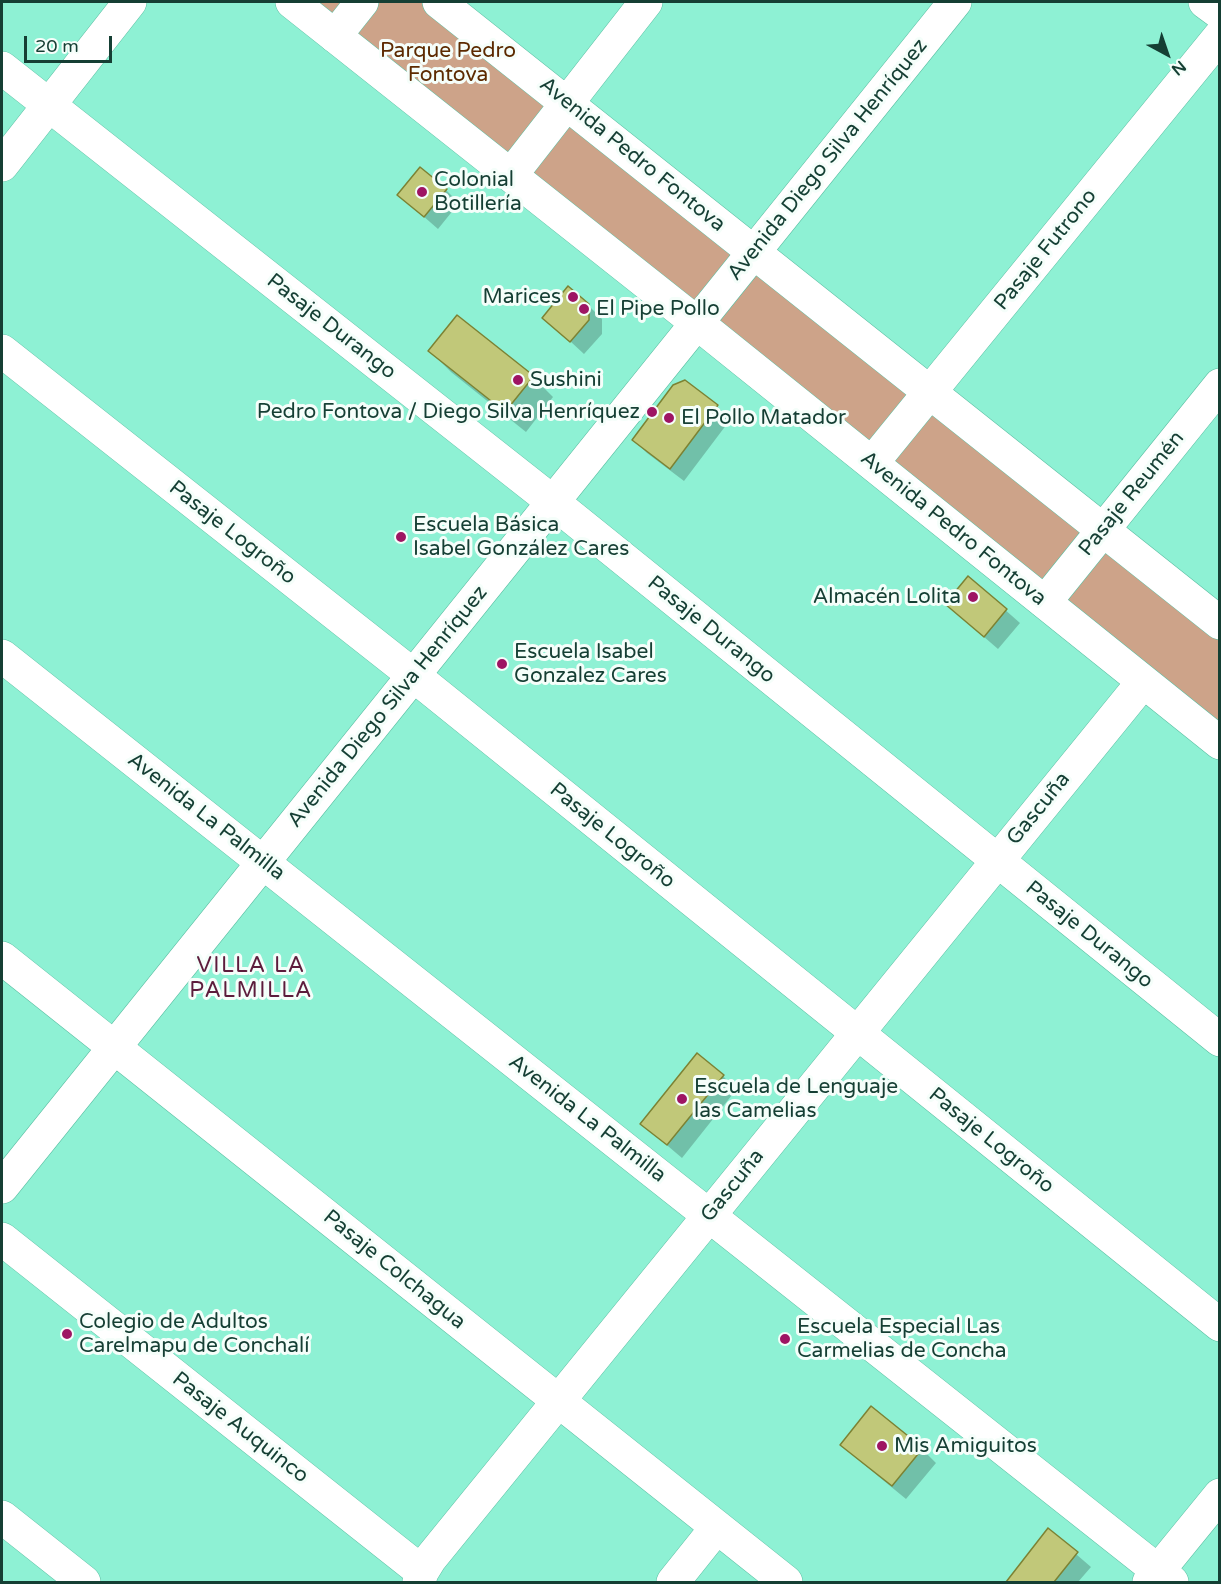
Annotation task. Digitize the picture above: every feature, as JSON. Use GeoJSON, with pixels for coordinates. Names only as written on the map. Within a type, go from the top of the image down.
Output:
{"type":"FeatureCollection","features":[{"type":"Feature","properties":{"kind":"street"},"geometry":{"type":"LineString","coordinates":[[2,165],[130,2]]}},
{"type":"Feature","properties":{"kind":"street","name":"Avenida Pedro Fontova"},"geometry":{"type":"LineString","coordinates":[[292,2],[697,323],[1143,682],[1219,740]]}},
{"type":"Feature","properties":{"kind":"street"},"geometry":{"type":"LineString","coordinates":[[335,36],[362,2]]}},
{"type":"Feature","properties":{"kind":"street","name":"Avenida Pedro Fontova"},"geometry":{"type":"LineString","coordinates":[[439,2],[1220,623]]}},
{"type":"Feature","properties":{"kind":"street"},"geometry":{"type":"LineString","coordinates":[[511,175],[646,2]]}},
{"type":"Feature","properties":{"kind":"street","name":"Avenida Diego Silva Henríquez"},"geometry":{"type":"LineString","coordinates":[[2,1187],[955,2]]}},
{"type":"Feature","properties":{"kind":"street"},"geometry":{"type":"LineString","coordinates":[[1205,2],[1220,13]]}},
{"type":"Feature","properties":{"kind":"street","name":"Pasaje Futrono"},"geometry":{"type":"LineString","coordinates":[[872,463],[1220,36]]}},
{"type":"Feature","properties":{"kind":"street","name":"Pasaje Durango"},"geometry":{"type":"LineString","coordinates":[[2,68],[553,502],[1220,1040]]}},
{"type":"Feature","properties":{"kind":"street","name":"Pasaje Logroño"},"geometry":{"type":"LineString","coordinates":[[2,351],[413,675],[1220,1325]]}},
{"type":"Feature","properties":{"kind":"street","name":"Pasaje Reumén"},"geometry":{"type":"LineString","coordinates":[[1045,602],[1220,385]]}},
{"type":"Feature","properties":{"kind":"street","name":"Avenida La Palmilla"},"geometry":{"type":"LineString","coordinates":[[2,656],[709,1215],[1160,1579]]}},
{"type":"Feature","properties":{"kind":"street","name":"Gascuña"},"geometry":{"type":"LineString","coordinates":[[420,1577],[430,1559],[1143,682]]}},
{"type":"Feature","properties":{"kind":"street","name":"Pasaje Colchagua"},"geometry":{"type":"LineString","coordinates":[[2,958],[786,1582]]}},
{"type":"Feature","properties":{"kind":"street","name":"Pasaje Auquinco"},"geometry":{"type":"LineString","coordinates":[[2,1239],[420,1577]]}},
{"type":"Feature","properties":{"kind":"street"},"geometry":{"type":"LineString","coordinates":[[1160,1579],[1220,1495]]}},
{"type":"Feature","properties":{"kind":"street"},"geometry":{"type":"LineString","coordinates":[[2,1517],[84,1582]]}},
{"type":"Feature","properties":{"kind":"street"},"geometry":{"type":"LineString","coordinates":[[673,1582],[717,1527]]}},
{"type":"Feature","properties":{"kind":"green space","name":"Parque Pedro Fontova"},"geometry":{"type":"Polygon","coordinates":[[[311,2],[431,2],[1219,630],[1219,723],[311,2]]]}},
{"type":"Feature","properties":{"kind":"building","name":"Colonial Botillería"},"geometry":{"type":"Polygon","coordinates":[[[420,167],[447,189],[424,217],[397,195],[420,167]]]}},
{"type":"Feature","properties":{"kind":"building"},"geometry":{"type":"Polygon","coordinates":[[[568,286],[589,304],[589,320],[570,342],[542,318],[568,286]]]}},
{"type":"Feature","properties":{"kind":"building"},"geometry":{"type":"Polygon","coordinates":[[[457,315],[534,376],[505,412],[428,351],[457,315]]]}},
{"type":"Feature","properties":{"kind":"building"},"geometry":{"type":"Polygon","coordinates":[[[685,380],[718,405],[670,469],[632,440],[673,385],[685,380]]]}},
{"type":"Feature","properties":{"kind":"building"},"geometry":{"type":"Polygon","coordinates":[[[968,576],[1007,609],[984,637],[945,604],[968,576]]]}},
{"type":"Feature","properties":{"kind":"building","name":"Escuela de Lenguaje las Camelias"},"geometry":{"type":"Polygon","coordinates":[[[697,1053],[724,1075],[667,1145],[640,1124],[697,1053]]]}},
{"type":"Feature","properties":{"kind":"building","name":"Mis Amiguitos"},"geometry":{"type":"Polygon","coordinates":[[[871,1406],[923,1448],[892,1486],[840,1445],[871,1406]]]}},
{"type":"Feature","properties":{"kind":"building"},"geometry":{"type":"Polygon","coordinates":[[[1048,1528],[1078,1552],[1054,1582],[1006,1582],[1048,1528]]]}},
{"type":"Feature","properties":{"kind":"place","name":"Colonial Botillería"},"geometry":{"type":"Point","coordinates":[422,192]}},
{"type":"Feature","properties":{"kind":"place","name":"Marices"},"geometry":{"type":"Point","coordinates":[573,297]}},
{"type":"Feature","properties":{"kind":"place","name":"El Pipe Pollo"},"geometry":{"type":"Point","coordinates":[584,309]}},
{"type":"Feature","properties":{"kind":"place","name":"Sushini"},"geometry":{"type":"Point","coordinates":[518,380]}},
{"type":"Feature","properties":{"kind":"place","name":"Pedro Fontova / Diego Silva Henríquez"},"geometry":{"type":"Point","coordinates":[652,412]}},
{"type":"Feature","properties":{"kind":"place","name":"El Pollo Matador"},"geometry":{"type":"Point","coordinates":[669,418]}},
{"type":"Feature","properties":{"kind":"place","name":"Escuela Básica Isabel González Cares"},"geometry":{"type":"Point","coordinates":[401,537]}},
{"type":"Feature","properties":{"kind":"place","name":"Almacén Lolita"},"geometry":{"type":"Point","coordinates":[973,597]}},
{"type":"Feature","properties":{"kind":"place","name":"Escuela Isabel Gonzalez Cares"},"geometry":{"type":"Point","coordinates":[502,664]}},
{"type":"Feature","properties":{"kind":"place","name":"Escuela de Lenguaje las Camelias"},"geometry":{"type":"Point","coordinates":[682,1099]}},
{"type":"Feature","properties":{"kind":"place","name":"Colegio de Adultos Carelmapu de Conchalí"},"geometry":{"type":"Point","coordinates":[67,1334]}},
{"type":"Feature","properties":{"kind":"place","name":"Escuela Especial Las Carmelias de Concha"},"geometry":{"type":"Point","coordinates":[785,1339]}},
{"type":"Feature","properties":{"kind":"place","name":"Mis Amiguitos"},"geometry":{"type":"Point","coordinates":[882,1446]}},
{"type":"Feature","properties":{"kind":"district","name":"VILLA LA PALMILLA"},"geometry":{"type":"Point","coordinates":[251,978]}}]}
